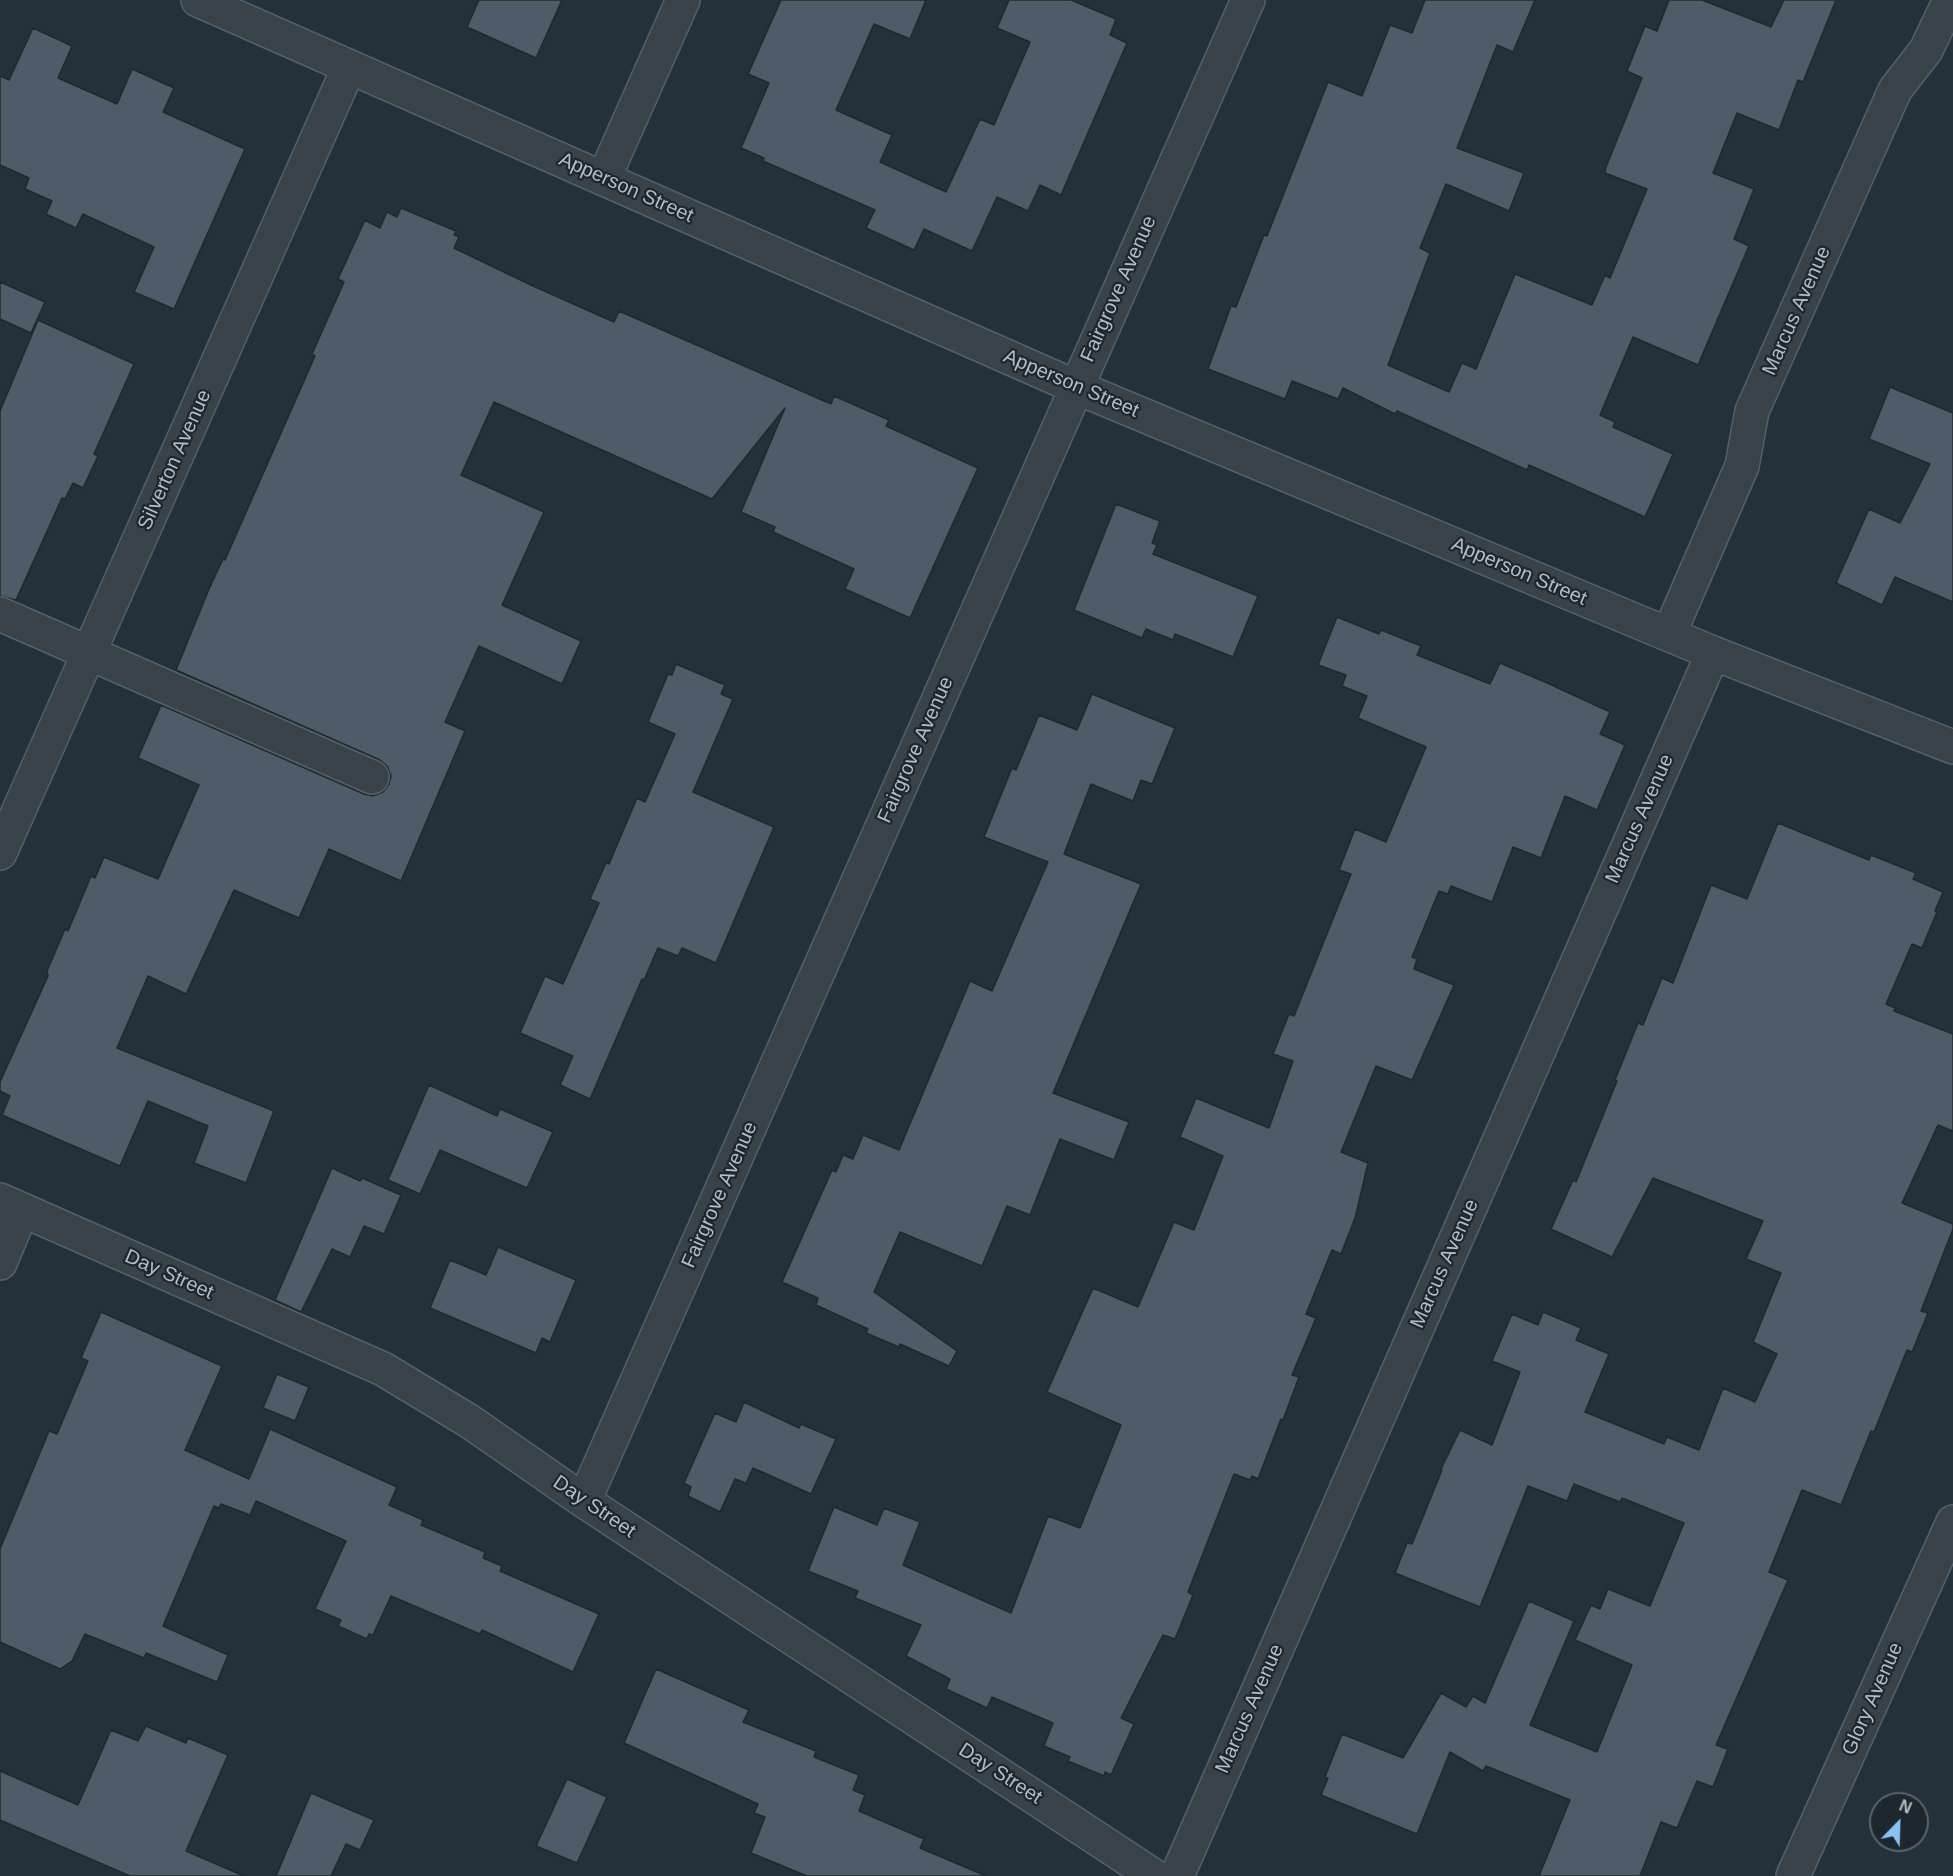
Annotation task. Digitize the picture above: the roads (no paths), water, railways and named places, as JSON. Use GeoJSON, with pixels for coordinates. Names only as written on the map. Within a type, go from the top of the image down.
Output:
{"type":"FeatureCollection","features":[{"type":"Feature","properties":{"kind":"street","name":"Apperson Street"},"geometry":{"type":"LineString","coordinates":[[198,0],[1076,387],[1713,653],[1953,747]]}},
{"type":"Feature","properties":{"kind":"street"},"geometry":{"type":"LineString","coordinates":[[604,178],[683,0]]}},
{"type":"Feature","properties":{"kind":"street","name":"Fairgrove Avenue"},"geometry":{"type":"LineString","coordinates":[[584,1501],[1248,0]]}},
{"type":"Feature","properties":{"kind":"street","name":"Marcus Avenue"},"geometry":{"type":"LineString","coordinates":[[1669,634],[1742,466],[1752,411],[1895,90],[1926,50],[1950,0]]}},
{"type":"Feature","properties":{"kind":"street","name":"Silverton Avenue"},"geometry":{"type":"LineString","coordinates":[[0,853],[349,67]]}},
{"type":"Feature","properties":{"kind":"street"},"geometry":{"type":"LineString","coordinates":[[0,614],[372,777]]}},
{"type":"Feature","properties":{"kind":"street","name":"Marcus Avenue"},"geometry":{"type":"LineString","coordinates":[[1177,1876],[1713,653]]}},
{"type":"Feature","properties":{"kind":"street"},"geometry":{"type":"LineString","coordinates":[[0,1263],[11,1205]]}},
{"type":"Feature","properties":{"kind":"street","name":"Day Street"},"geometry":{"type":"LineString","coordinates":[[11,1205],[383,1369],[469,1420],[584,1501],[1154,1876]]}},
{"type":"Feature","properties":{"kind":"street","name":"Glory Avenue"},"geometry":{"type":"LineString","coordinates":[[1793,1876],[1953,1522]]}}]}
